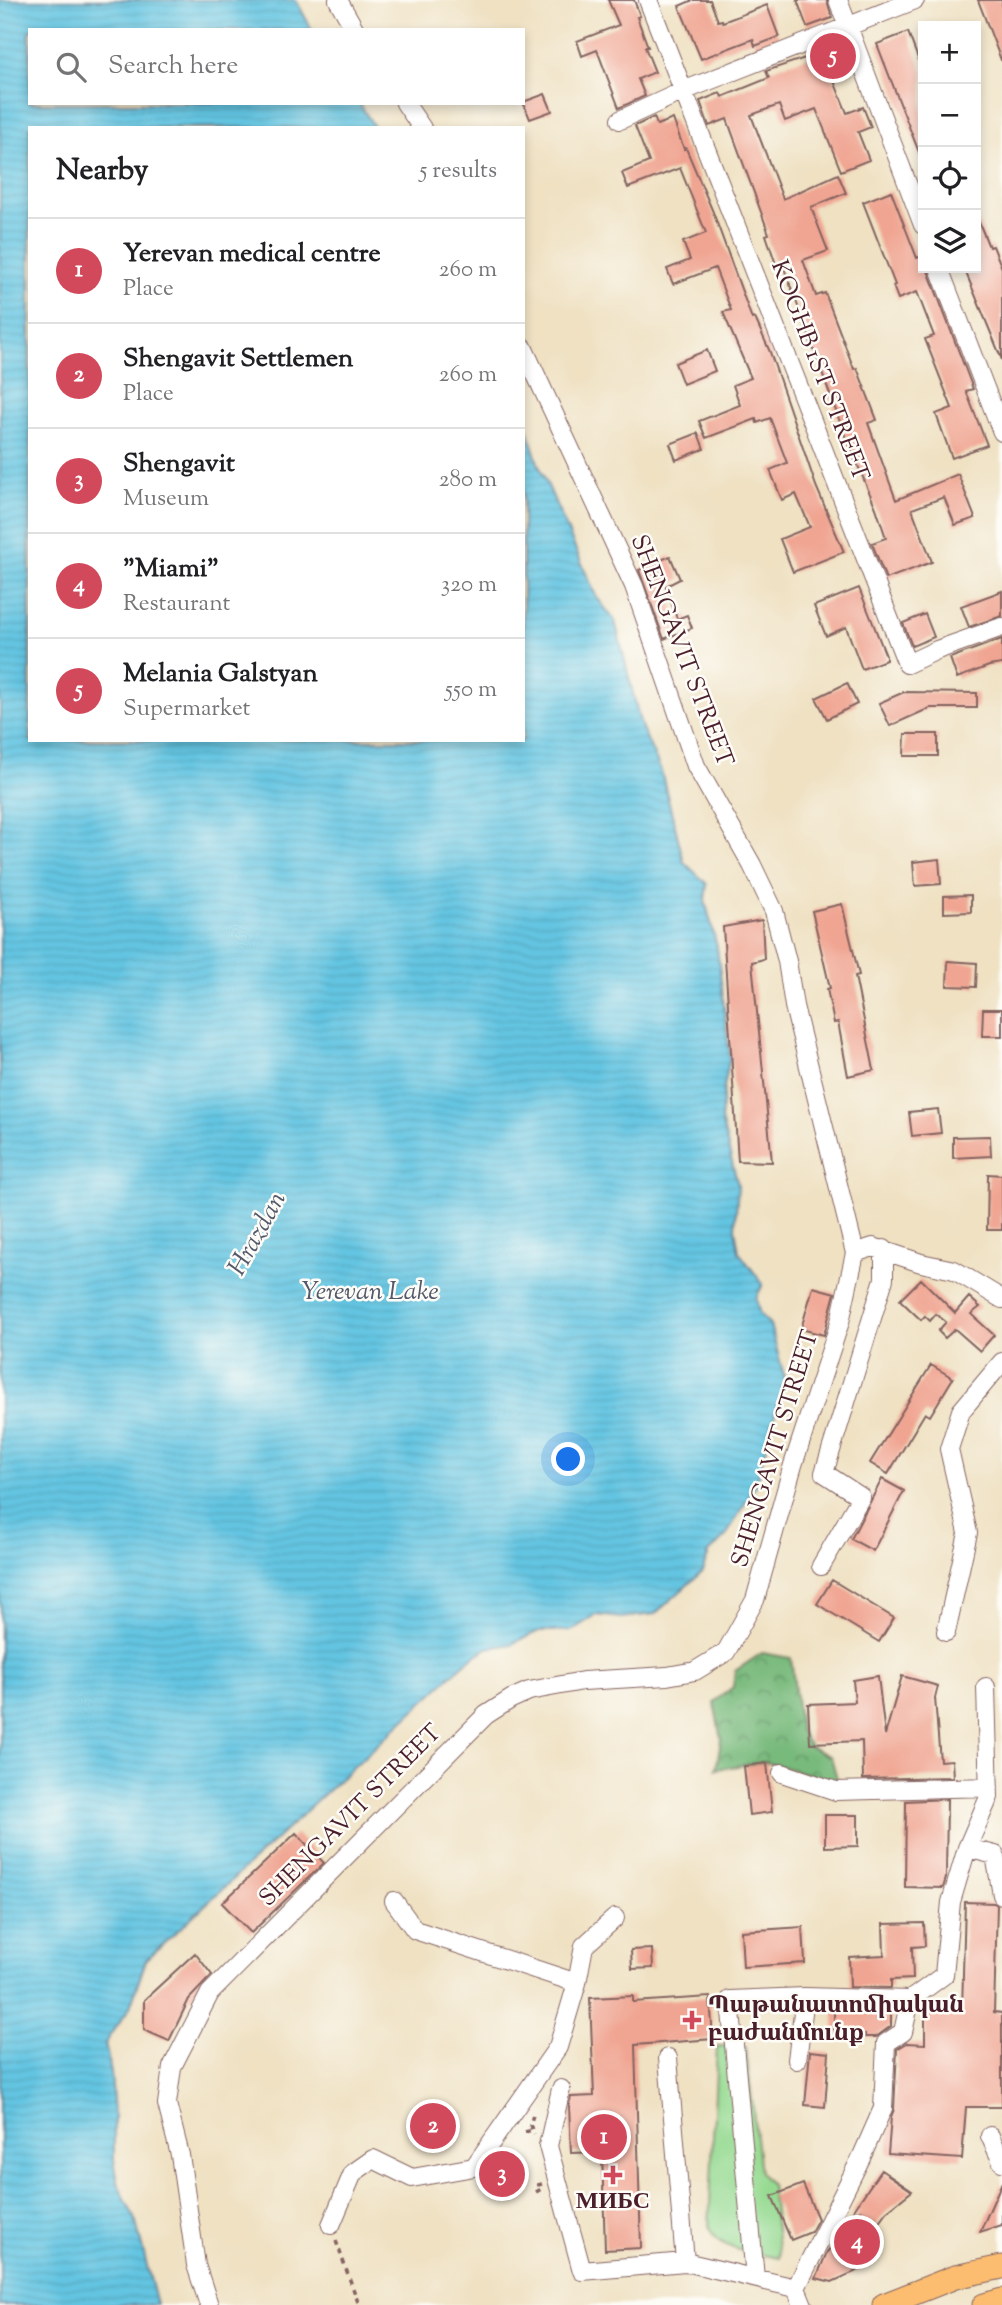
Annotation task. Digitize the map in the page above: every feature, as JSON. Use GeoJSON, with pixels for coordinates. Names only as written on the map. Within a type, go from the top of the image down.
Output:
{"type":"FeatureCollection","features":[{"type":"Feature","properties":{"kind":"main road"},"geometry":{"type":"LineString","coordinates":[[884,2305],[955,2277],[1002,2267]]}},
{"type":"Feature","properties":{"kind":"main road"},"geometry":{"type":"LineString","coordinates":[[984,2305],[1002,2300]]}},
{"type":"Feature","properties":{"kind":"street"},"geometry":{"type":"LineString","coordinates":[[338,0],[354,28]]}},
{"type":"Feature","properties":{"kind":"street","name":"KOGHB 1ST STREET"},"geometry":{"type":"LineString","coordinates":[[648,0],[907,664],[937,650],[1002,627]]}},
{"type":"Feature","properties":{"kind":"street"},"geometry":{"type":"LineString","coordinates":[[838,0],[918,212]]}},
{"type":"Feature","properties":{"kind":"street"},"geometry":{"type":"LineString","coordinates":[[620,120],[683,91],[915,0]]}},
{"type":"Feature","properties":{"kind":"street"},"geometry":{"type":"LineString","coordinates":[[406,105],[421,126]]}},
{"type":"Feature","properties":{"kind":"street"},"geometry":{"type":"LineString","coordinates":[[941,273],[1002,432]]}},
{"type":"Feature","properties":{"kind":"street","name":"SHENGAVIT STREET"},"geometry":{"type":"LineString","coordinates":[[209,2305],[196,2265],[180,2155],[167,2104],[172,2067],[210,1993],[486,1715],[529,1691],[553,1685],[667,1676],[695,1671],[726,1652],[755,1600],[793,1465],[840,1322],[855,1253],[794,1006],[787,961],[774,911],[752,865],[696,766],[634,586],[525,351]]}},
{"type":"Feature","properties":{"kind":"street"},"geometry":{"type":"LineString","coordinates":[[855,1253],[873,1247],[921,1263],[954,1270],[1002,1299]]}},
{"type":"Feature","properties":{"kind":"street"},"geometry":{"type":"LineString","coordinates":[[821,1566],[860,1497],[824,1473],[884,1279],[884,1249]]}},
{"type":"Feature","properties":{"kind":"street"},"geometry":{"type":"LineString","coordinates":[[946,1632],[968,1533],[949,1449],[961,1411],[1002,1362]]}},
{"type":"Feature","properties":{"kind":"street"},"geometry":{"type":"LineString","coordinates":[[755,2278],[730,2000],[804,1997],[910,2000],[944,1975],[951,1902],[967,1848],[989,1797],[986,1687]]}},
{"type":"Feature","properties":{"kind":"street"},"geometry":{"type":"LineString","coordinates":[[782,1773],[836,1791],[989,1787]]}},
{"type":"Feature","properties":{"kind":"street"},"geometry":{"type":"LineString","coordinates":[[967,1848],[995,1855],[1002,1895]]}},
{"type":"Feature","properties":{"kind":"street"},"geometry":{"type":"LineString","coordinates":[[394,1901],[415,1930],[577,1983]]}},
{"type":"Feature","properties":{"kind":"street"},"geometry":{"type":"LineString","coordinates":[[331,2225],[353,2173],[373,2159],[412,2178],[474,2167],[558,2047],[577,1983],[584,1946],[615,1918]]}},
{"type":"Feature","properties":{"kind":"street"},"geometry":{"type":"LineString","coordinates":[[797,2060],[804,1997]]}},
{"type":"Feature","properties":{"kind":"street"},"geometry":{"type":"LineString","coordinates":[[803,2305],[796,2287],[883,2108],[886,2043],[903,2032],[910,2000]]}},
{"type":"Feature","properties":{"kind":"street"},"geometry":{"type":"LineString","coordinates":[[668,2058],[685,2262]]}},
{"type":"Feature","properties":{"kind":"street"},"geometry":{"type":"LineString","coordinates":[[561,2089],[548,2146],[582,2271],[685,2262],[796,2287]]}},
{"type":"Feature","properties":{"kind":"street"},"geometry":{"type":"LineString","coordinates":[[990,2136],[1002,2162]]}},
{"type":"Feature","properties":{"kind":"path"},"geometry":{"type":"LineString","coordinates":[[525,2132],[532,2130]]}},
{"type":"Feature","properties":{"kind":"path"},"geometry":{"type":"LineString","coordinates":[[536,2192],[541,2189],[539,2187]]}},
{"type":"Feature","properties":{"kind":"path"},"geometry":{"type":"LineString","coordinates":[[331,2225],[359,2305]]}},
{"type":"Feature","properties":{"kind":"green space"},"geometry":{"type":"Polygon","coordinates":[[[762,1653],[791,1658],[800,1730],[810,1747],[831,1757],[838,1782],[765,1762],[716,1769],[721,1740],[714,1702],[733,1687],[735,1671],[762,1653]]]}},
{"type":"Feature","properties":{"kind":"green space"},"geometry":{"type":"Polygon","coordinates":[[[717,2046],[746,2047],[760,2173],[771,2185],[779,2258],[730,2247],[714,2236],[709,2228],[717,2046]]]}},
{"type":"Feature","properties":{"kind":"water","name":"Yerevan Lake"},"geometry":{"type":"Polygon","coordinates":[[[0,0],[296,0],[311,28],[28,28],[28,105],[360,105],[374,126],[28,126],[28,742],[525,742],[525,421],[538,463],[596,596],[615,621],[641,726],[661,771],[684,862],[707,884],[705,900],[717,947],[730,1057],[721,1120],[738,1185],[735,1228],[739,1252],[763,1284],[756,1298],[759,1312],[770,1325],[785,1379],[755,1486],[726,1536],[709,1553],[702,1572],[655,1614],[621,1618],[596,1615],[571,1631],[539,1631],[512,1644],[487,1648],[465,1663],[146,1960],[130,2007],[105,2044],[111,2072],[114,2160],[119,2186],[135,2219],[157,2305],[0,2305],[0,0]]]}},
{"type":"Feature","properties":{"kind":"building"},"geometry":{"type":"Polygon","coordinates":[[[608,0],[634,0],[648,47],[645,47],[655,72],[638,79],[645,96],[619,108],[597,50],[582,56],[577,41],[619,25],[608,0]]]}},
{"type":"Feature","properties":{"kind":"building"},"geometry":{"type":"Polygon","coordinates":[[[693,0],[710,0],[718,21],[723,22],[767,5],[779,37],[755,46],[753,39],[701,59],[679,6],[693,0]]]}},
{"type":"Feature","properties":{"kind":"building"},"geometry":{"type":"Polygon","coordinates":[[[797,0],[827,0],[832,18],[807,27],[797,0]]]}},
{"type":"Feature","properties":{"kind":"building"},"geometry":{"type":"Polygon","coordinates":[[[978,0],[1002,0],[1002,60],[1001,60],[978,0]]]}},
{"type":"Feature","properties":{"kind":"building"},"geometry":{"type":"Polygon","coordinates":[[[908,32],[918,59],[918,150],[877,44],[908,32]]]}},
{"type":"Feature","properties":{"kind":"building"},"geometry":{"type":"Polygon","coordinates":[[[835,48],[841,61],[828,66],[847,113],[863,107],[871,127],[858,132],[869,160],[841,171],[816,109],[785,121],[779,105],[751,115],[783,199],[838,174],[846,193],[811,207],[828,251],[803,260],[816,296],[825,293],[854,369],[857,368],[877,420],[868,423],[896,500],[958,474],[975,518],[955,525],[944,497],[912,509],[932,562],[886,579],[872,543],[886,538],[876,508],[844,433],[784,268],[778,270],[766,235],[769,234],[727,119],[709,126],[700,101],[720,93],[722,97],[769,78],[766,71],[835,48]]]}},
{"type":"Feature","properties":{"kind":"building"},"geometry":{"type":"Polygon","coordinates":[[[545,94],[552,111],[530,119],[525,101],[545,94]]]}},
{"type":"Feature","properties":{"kind":"building"},"geometry":{"type":"Polygon","coordinates":[[[654,117],[657,125],[673,119],[684,149],[686,148],[713,212],[752,319],[755,318],[770,352],[816,486],[844,552],[793,572],[780,539],[810,527],[796,494],[782,500],[770,470],[787,463],[770,418],[757,423],[756,419],[706,438],[699,421],[740,405],[733,385],[751,378],[723,312],[731,310],[715,268],[673,284],[667,269],[690,260],[683,242],[706,233],[680,168],[628,188],[622,173],[649,162],[635,126],[654,117]]]}},
{"type":"Feature","properties":{"kind":"building"},"geometry":{"type":"Polygon","coordinates":[[[891,191],[918,258],[918,273],[929,273],[973,389],[966,391],[987,445],[952,458],[936,414],[952,408],[925,339],[934,336],[917,292],[898,299],[863,202],[891,191]]]}},
{"type":"Feature","properties":{"kind":"building"},"geometry":{"type":"Polygon","coordinates":[[[981,227],[1002,268],[1002,360],[966,273],[981,273],[981,227]]]}},
{"type":"Feature","properties":{"kind":"building"},"geometry":{"type":"Polygon","coordinates":[[[707,350],[715,371],[683,384],[675,363],[707,350]]]}},
{"type":"Feature","properties":{"kind":"building"},"geometry":{"type":"Polygon","coordinates":[[[698,433],[704,449],[676,460],[670,444],[698,433]]]}},
{"type":"Feature","properties":{"kind":"building"},"geometry":{"type":"Polygon","coordinates":[[[670,556],[680,579],[666,586],[677,619],[687,615],[692,628],[664,639],[639,570],[670,556]]]}},
{"type":"Feature","properties":{"kind":"building"},"geometry":{"type":"Polygon","coordinates":[[[859,588],[886,656],[886,660],[862,669],[846,627],[826,636],[814,606],[859,588]]]}},
{"type":"Feature","properties":{"kind":"building"},"geometry":{"type":"Polygon","coordinates":[[[1002,591],[1002,616],[969,627],[961,606],[1002,591]]]}},
{"type":"Feature","properties":{"kind":"building"},"geometry":{"type":"Polygon","coordinates":[[[925,614],[934,637],[912,646],[903,623],[925,614]]]}},
{"type":"Feature","properties":{"kind":"building"},"geometry":{"type":"Polygon","coordinates":[[[1002,639],[1002,664],[957,678],[950,658],[1002,639]]]}},
{"type":"Feature","properties":{"kind":"building"},"geometry":{"type":"Polygon","coordinates":[[[847,683],[857,704],[827,719],[816,698],[847,683]]]}},
{"type":"Feature","properties":{"kind":"building"},"geometry":{"type":"Polygon","coordinates":[[[904,692],[977,693],[977,708],[930,708],[890,726],[879,703],[904,692]]]}},
{"type":"Feature","properties":{"kind":"building"},"geometry":{"type":"Polygon","coordinates":[[[905,734],[938,734],[938,756],[904,756],[905,734]]]}},
{"type":"Feature","properties":{"kind":"building"},"geometry":{"type":"Polygon","coordinates":[[[939,859],[941,884],[915,886],[913,862],[939,859]]]}},
{"type":"Feature","properties":{"kind":"building"},"geometry":{"type":"Polygon","coordinates":[[[971,895],[971,912],[944,913],[944,896],[971,895]]]}},
{"type":"Feature","properties":{"kind":"building"},"geometry":{"type":"Polygon","coordinates":[[[842,904],[859,975],[855,976],[874,1070],[848,1076],[838,1022],[834,1023],[827,989],[830,988],[812,911],[842,904]]]}},
{"type":"Feature","properties":{"kind":"building"},"geometry":{"type":"Polygon","coordinates":[[[762,920],[764,959],[752,962],[772,1162],[738,1161],[723,927],[762,920]]]}},
{"type":"Feature","properties":{"kind":"building"},"geometry":{"type":"Polygon","coordinates":[[[948,961],[977,963],[976,987],[947,986],[948,961]]]}},
{"type":"Feature","properties":{"kind":"building"},"geometry":{"type":"Polygon","coordinates":[[[983,1009],[1002,1009],[1002,1036],[982,1036],[983,1009]]]}},
{"type":"Feature","properties":{"kind":"building"},"geometry":{"type":"Polygon","coordinates":[[[938,1109],[941,1133],[912,1136],[909,1112],[938,1109]]]}},
{"type":"Feature","properties":{"kind":"building"},"geometry":{"type":"Polygon","coordinates":[[[990,1136],[991,1156],[953,1158],[953,1137],[990,1136]]]}},
{"type":"Feature","properties":{"kind":"building"},"geometry":{"type":"Polygon","coordinates":[[[988,1174],[1002,1175],[1002,1230],[987,1230],[988,1174]]]}},
{"type":"Feature","properties":{"kind":"building"},"geometry":{"type":"Polygon","coordinates":[[[921,1279],[955,1313],[969,1297],[980,1307],[971,1314],[994,1335],[980,1351],[955,1329],[945,1338],[938,1331],[946,1322],[936,1314],[930,1321],[925,1316],[921,1320],[900,1300],[921,1279]]]}},
{"type":"Feature","properties":{"kind":"building"},"geometry":{"type":"Polygon","coordinates":[[[813,1287],[835,1293],[824,1335],[801,1329],[813,1287]]]}},
{"type":"Feature","properties":{"kind":"building"},"geometry":{"type":"Polygon","coordinates":[[[931,1365],[953,1378],[930,1416],[925,1413],[888,1474],[870,1463],[931,1365]]]}},
{"type":"Feature","properties":{"kind":"building"},"geometry":{"type":"Polygon","coordinates":[[[882,1479],[904,1491],[873,1551],[851,1539],[882,1479]]]}},
{"type":"Feature","properties":{"kind":"building"},"geometry":{"type":"Polygon","coordinates":[[[832,1580],[894,1618],[879,1642],[817,1604],[832,1580]]]}},
{"type":"Feature","properties":{"kind":"building"},"geometry":{"type":"Polygon","coordinates":[[[878,1676],[885,1735],[902,1676],[938,1686],[935,1698],[940,1761],[952,1760],[953,1777],[863,1779],[862,1741],[810,1743],[808,1704],[855,1702],[853,1680],[878,1676]]]}},
{"type":"Feature","properties":{"kind":"building"},"geometry":{"type":"Polygon","coordinates":[[[767,1763],[772,1812],[749,1815],[744,1766],[767,1763]]]}},
{"type":"Feature","properties":{"kind":"building"},"geometry":{"type":"Polygon","coordinates":[[[947,1799],[946,1878],[943,1888],[905,1887],[906,1801],[947,1799]]]}},
{"type":"Feature","properties":{"kind":"building"},"geometry":{"type":"Polygon","coordinates":[[[825,1815],[858,1815],[858,1846],[825,1847],[825,1815]]]}},
{"type":"Feature","properties":{"kind":"building"},"geometry":{"type":"Polygon","coordinates":[[[296,1833],[324,1863],[251,1933],[222,1903],[296,1833]]]}},
{"type":"Feature","properties":{"kind":"building"},"geometry":{"type":"Polygon","coordinates":[[[965,1902],[997,1905],[994,2012],[1002,2013],[1002,2107],[966,2107],[962,2159],[888,2154],[894,2109],[897,2049],[907,2043],[925,2044],[925,2011],[962,2010],[965,1902]]]}},
{"type":"Feature","properties":{"kind":"building"},"geometry":{"type":"Polygon","coordinates":[[[924,1923],[925,1946],[912,1947],[913,1979],[891,1980],[891,1988],[850,1987],[849,1957],[884,1955],[883,1924],[924,1923]]]}},
{"type":"Feature","properties":{"kind":"building"},"geometry":{"type":"Polygon","coordinates":[[[803,1927],[805,1963],[743,1967],[741,1931],[803,1927]]]}},
{"type":"Feature","properties":{"kind":"building"},"geometry":{"type":"Polygon","coordinates":[[[652,1949],[653,1968],[632,1969],[631,1950],[652,1949]]]}},
{"type":"Feature","properties":{"kind":"building"},"geometry":{"type":"Polygon","coordinates":[[[195,1953],[212,1975],[189,1999],[169,2041],[144,2030],[144,2000],[195,1953]]]}},
{"type":"Feature","properties":{"kind":"building"},"geometry":{"type":"Polygon","coordinates":[[[633,1996],[633,2002],[710,1997],[713,2039],[635,2045],[641,2248],[605,2250],[602,2152],[571,2153],[569,2104],[571,2097],[594,2096],[590,1998],[633,1996]]]}},
{"type":"Feature","properties":{"kind":"building"},"geometry":{"type":"Polygon","coordinates":[[[834,2009],[891,2011],[891,2026],[876,2037],[865,2037],[865,2034],[834,2034],[834,2009]]]}},
{"type":"Feature","properties":{"kind":"building"},"geometry":{"type":"Polygon","coordinates":[[[810,2051],[829,2053],[825,2107],[805,2105],[810,2051]]]}},
{"type":"Feature","properties":{"kind":"building"},"geometry":{"type":"Polygon","coordinates":[[[502,2154],[522,2173],[501,2195],[481,2176],[502,2154]]]}},
{"type":"Feature","properties":{"kind":"building"},"geometry":{"type":"Polygon","coordinates":[[[881,2170],[912,2191],[886,2212],[862,2245],[870,2265],[832,2282],[816,2278],[827,2252],[860,2211],[850,2215],[881,2170]]]}},
{"type":"Feature","properties":{"kind":"building"},"geometry":{"type":"Polygon","coordinates":[[[1002,2182],[1002,2225],[980,2232],[1002,2182]]]}},
{"type":"Feature","properties":{"kind":"building"},"geometry":{"type":"Polygon","coordinates":[[[803,2184],[818,2219],[811,2232],[791,2240],[772,2196],[803,2184]]]}},
{"type":"Feature","properties":{"kind":"place","name":"Melania Galstyan"},"geometry":{"type":"Point","coordinates":[833,56]}},
{"type":"Feature","properties":{"kind":"place","name":"Պաթանատոմիական բաժանմունք"},"geometry":{"type":"Point","coordinates":[692,2020]}},
{"type":"Feature","properties":{"kind":"place","name":"Shengavit Settlemen"},"geometry":{"type":"Point","coordinates":[433,2126]}},
{"type":"Feature","properties":{"kind":"place","name":"Yerevan medical centre"},"geometry":{"type":"Point","coordinates":[604,2137]}},
{"type":"Feature","properties":{"kind":"place","name":"Shengavit"},"geometry":{"type":"Point","coordinates":[502,2174]}},
{"type":"Feature","properties":{"kind":"place","name":"МИБС"},"geometry":{"type":"Point","coordinates":[613,2175]}},
{"type":"Feature","properties":{"kind":"place","name":"\"Miami\""},"geometry":{"type":"Point","coordinates":[857,2242]}},
{"type":"Feature","properties":{"kind":"water label","name":"Hrazdan"},"geometry":{"type":"Point","coordinates":[258,1234]}}]}
